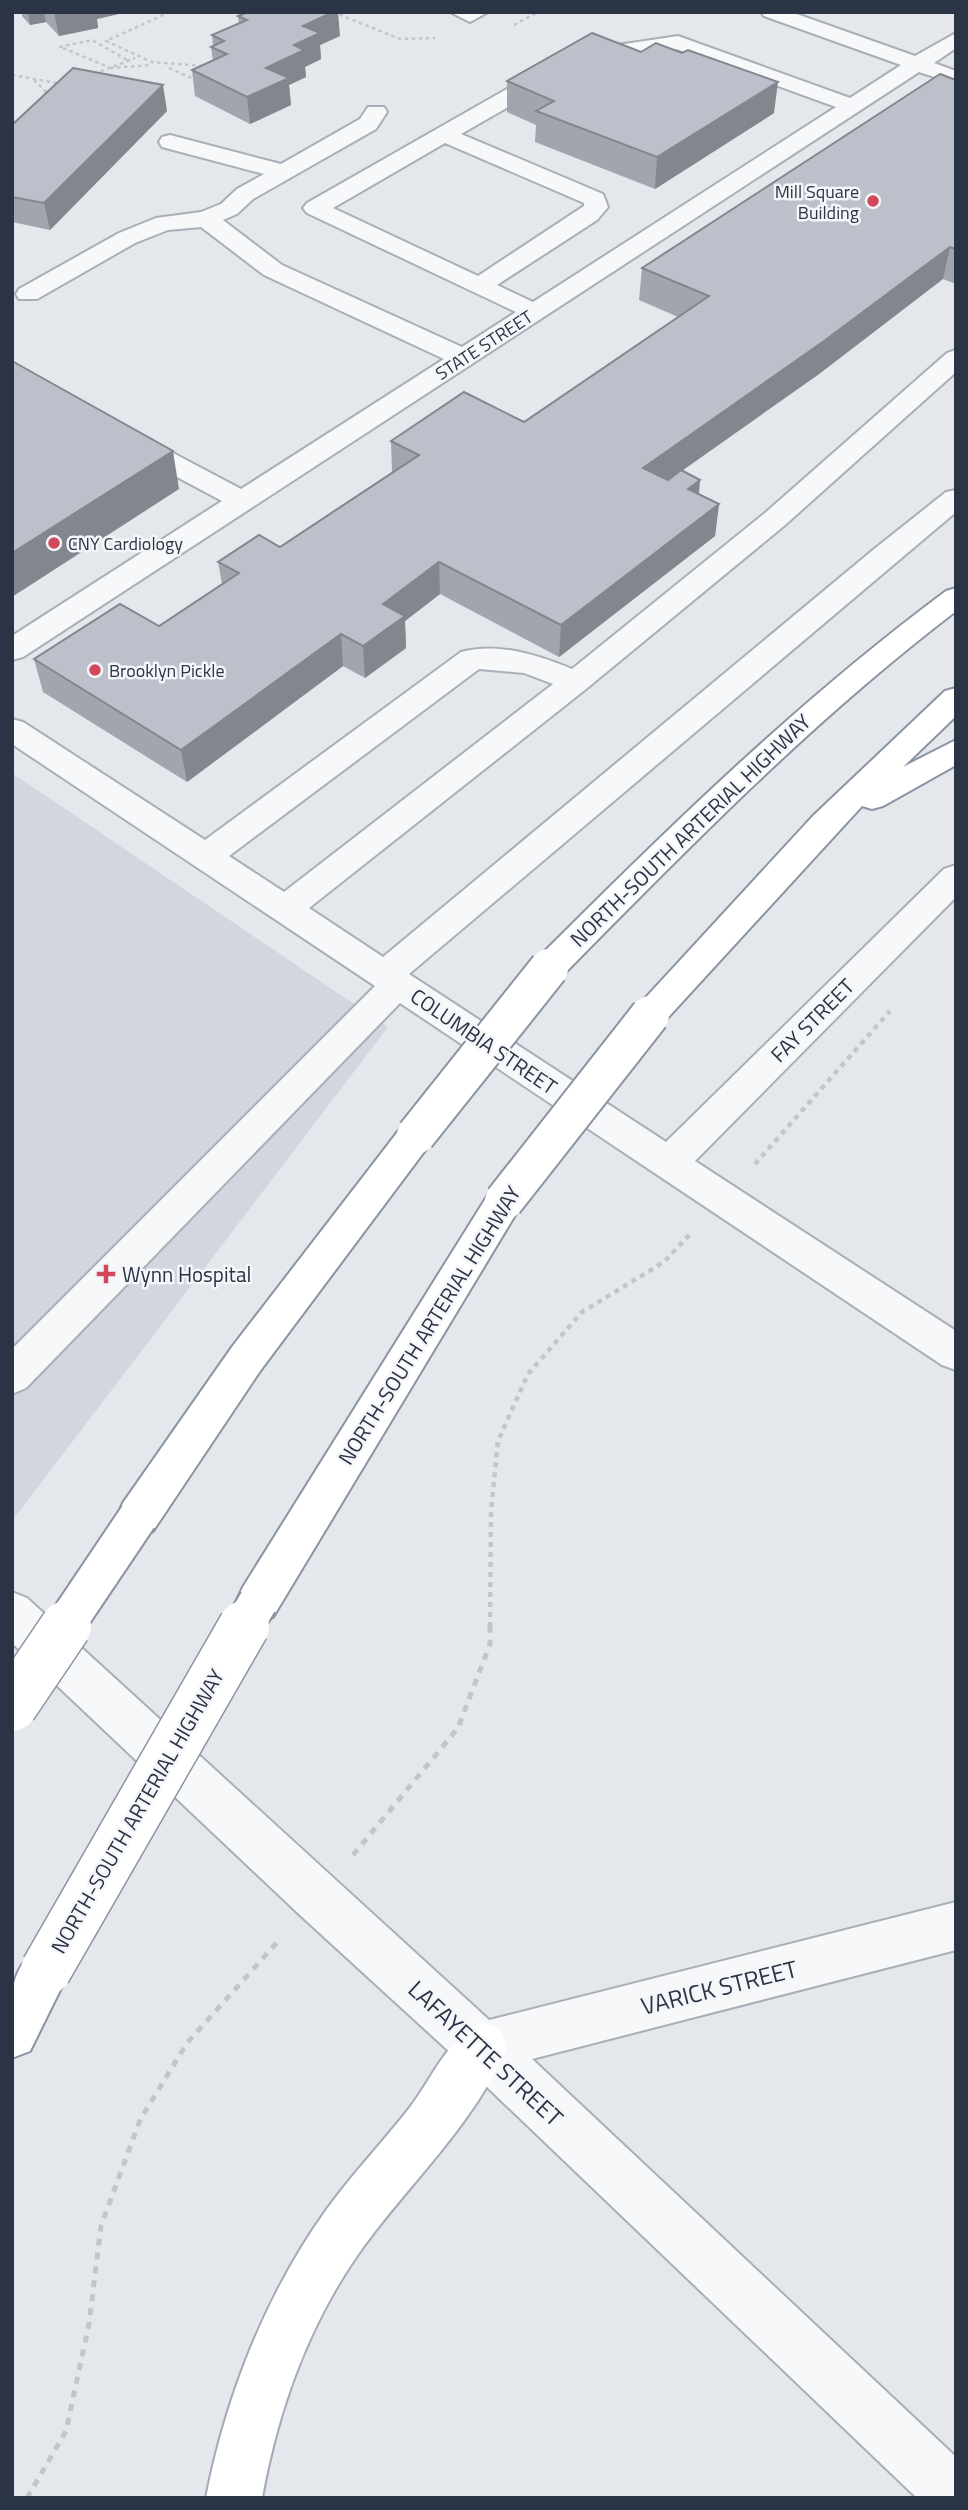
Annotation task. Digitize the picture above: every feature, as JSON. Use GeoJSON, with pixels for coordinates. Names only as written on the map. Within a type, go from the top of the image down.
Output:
{"type":"FeatureCollection","features":[{"type":"Feature","properties":{"kind":"main road","name":"NORTH-SOUTH ARTERIAL HIGHWAY"},"geometry":{"type":"LineString","coordinates":[[12,1706],[246,1359],[416,1135],[549,968],[787,732],[906,633],[956,597]]}},
{"type":"Feature","properties":{"kind":"main road","name":"NORTH-SOUTH ARTERIAL HIGHWAY"},"geometry":{"type":"LineString","coordinates":[[12,2033],[258,1602],[504,1201],[650,1015],[824,824],[956,698]]}},
{"type":"Feature","properties":{"kind":"main road"},"geometry":{"type":"LineString","coordinates":[[824,824],[956,751]]}},
{"type":"Feature","properties":{"kind":"main road"},"geometry":{"type":"LineString","coordinates":[[234,2498],[239,2468],[265,2385],[300,2306],[341,2233],[443,2108],[482,2047]]}},
{"type":"Feature","properties":{"kind":"street"},"geometry":{"type":"LineString","coordinates":[[460,12],[470,16],[478,12]]}},
{"type":"Feature","properties":{"kind":"street"},"geometry":{"type":"LineString","coordinates":[[771,12],[956,78]]}},
{"type":"Feature","properties":{"kind":"street","name":"STATE STREET"},"geometry":{"type":"LineString","coordinates":[[12,650],[535,312],[612,243],[853,106],[956,39]]}},
{"type":"Feature","properties":{"kind":"street"},"geometry":{"type":"LineString","coordinates":[[535,312],[316,208],[445,135],[455,126],[578,58],[592,55],[678,42],[853,106]]}},
{"type":"Feature","properties":{"kind":"street"},"geometry":{"type":"LineString","coordinates":[[28,294],[127,238],[164,223],[206,219],[229,208],[245,194],[368,124],[376,112]]}},
{"type":"Feature","properties":{"kind":"street"},"geometry":{"type":"LineString","coordinates":[[445,135],[595,199],[596,207],[574,226],[479,286]]}},
{"type":"Feature","properties":{"kind":"street"},"geometry":{"type":"LineString","coordinates":[[170,142],[283,172]]}},
{"type":"Feature","properties":{"kind":"street"},"geometry":{"type":"LineString","coordinates":[[206,219],[274,270],[464,358]]}},
{"type":"Feature","properties":{"kind":"street"},"geometry":{"type":"LineString","coordinates":[[574,226],[612,243]]}},
{"type":"Feature","properties":{"kind":"street"},"geometry":{"type":"LineString","coordinates":[[284,910],[575,682],[775,519],[956,358]]}},
{"type":"Feature","properties":{"kind":"street"},"geometry":{"type":"LineString","coordinates":[[111,430],[243,500]]}},
{"type":"Feature","properties":{"kind":"street"},"geometry":{"type":"LineString","coordinates":[[12,1376],[391,979],[513,871],[877,560],[956,498]]}},
{"type":"Feature","properties":{"kind":"street"},"geometry":{"type":"LineString","coordinates":[[205,857],[472,659],[504,658],[539,664],[575,682]]}},
{"type":"Feature","properties":{"kind":"street","name":"COLUMBIA STREET"},"geometry":{"type":"LineString","coordinates":[[12,729],[956,1353]]}},
{"type":"Feature","properties":{"kind":"street","name":"FAY STREET"},"geometry":{"type":"LineString","coordinates":[[668,1163],[956,877]]}},
{"type":"Feature","properties":{"kind":"street","name":"LAFAYETTE STREET"},"geometry":{"type":"LineString","coordinates":[[12,1614],[317,1898],[482,2047],[956,2496]]}},
{"type":"Feature","properties":{"kind":"street","name":"VARICK STREET"},"geometry":{"type":"LineString","coordinates":[[482,2047],[956,1926]]}},
{"type":"Feature","properties":{"kind":"path"},"geometry":{"type":"LineString","coordinates":[[170,12],[106,41],[135,58],[163,66],[199,83]]}},
{"type":"Feature","properties":{"kind":"path"},"geometry":{"type":"LineString","coordinates":[[127,60],[92,40],[59,47],[75,51],[106,68],[203,66]]}},
{"type":"Feature","properties":{"kind":"path"},"geometry":{"type":"LineString","coordinates":[[89,79],[106,68],[135,58]]}},
{"type":"Feature","properties":{"kind":"path"},"geometry":{"type":"LineString","coordinates":[[12,75],[69,85]]}},
{"type":"Feature","properties":{"kind":"path"},"geometry":{"type":"LineString","coordinates":[[32,79],[54,100]]}},
{"type":"Feature","properties":{"kind":"path"},"geometry":{"type":"LineString","coordinates":[[27,2498],[66,2431],[89,2324],[101,2226],[140,2120],[187,2043],[317,1898],[458,1728],[490,1644],[491,1511],[498,1441],[527,1374],[582,1312],[664,1262],[724,1200],[898,1001]]}},
{"type":"Feature","properties":{"kind":"shaded area","name":"Wynn Hospital"},"geometry":{"type":"Polygon","coordinates":[[[12,773],[388,1027],[12,1521],[12,773]]]}},
{"type":"Feature","properties":{"kind":"building"},"geometry":{"type":"Polygon","coordinates":[[[248,12],[333,12],[303,26],[320,33],[294,45],[304,50],[266,68],[289,78],[247,97],[192,70],[227,54],[211,47],[224,41],[212,35],[247,20],[238,16],[248,12]]]}},
{"type":"Feature","properties":{"kind":"building"},"geometry":{"type":"Polygon","coordinates":[[[592,33],[641,52],[656,43],[682,53],[688,50],[778,82],[657,157],[536,111],[554,101],[507,81],[592,33]]]}},
{"type":"Feature","properties":{"kind":"building"},"geometry":{"type":"Polygon","coordinates":[[[73,68],[163,85],[44,203],[12,197],[12,125],[73,68]]]}},
{"type":"Feature","properties":{"kind":"building"},"geometry":{"type":"Polygon","coordinates":[[[940,74],[956,80],[956,249],[950,247],[824,341],[643,468],[668,480],[681,470],[700,480],[688,489],[719,504],[561,625],[439,562],[383,604],[405,616],[363,646],[341,634],[181,750],[34,659],[120,604],[159,626],[239,573],[218,562],[259,535],[280,547],[419,455],[391,441],[464,392],[524,422],[709,296],[642,268],[940,74]]]}},
{"type":"Feature","properties":{"kind":"building","name":"CNY Cardiology"},"geometry":{"type":"Polygon","coordinates":[[[12,361],[173,451],[12,553],[12,361]]]}},
{"type":"Feature","properties":{"kind":"place","name":"Mill Square Building"},"geometry":{"type":"Point","coordinates":[873,201]}},
{"type":"Feature","properties":{"kind":"place","name":"CNY Cardiology"},"geometry":{"type":"Point","coordinates":[54,543]}},
{"type":"Feature","properties":{"kind":"place","name":"Brooklyn Pickle"},"geometry":{"type":"Point","coordinates":[95,670]}},
{"type":"Feature","properties":{"kind":"place","name":"Wynn Hospital"},"geometry":{"type":"Point","coordinates":[106,1274]}}]}
